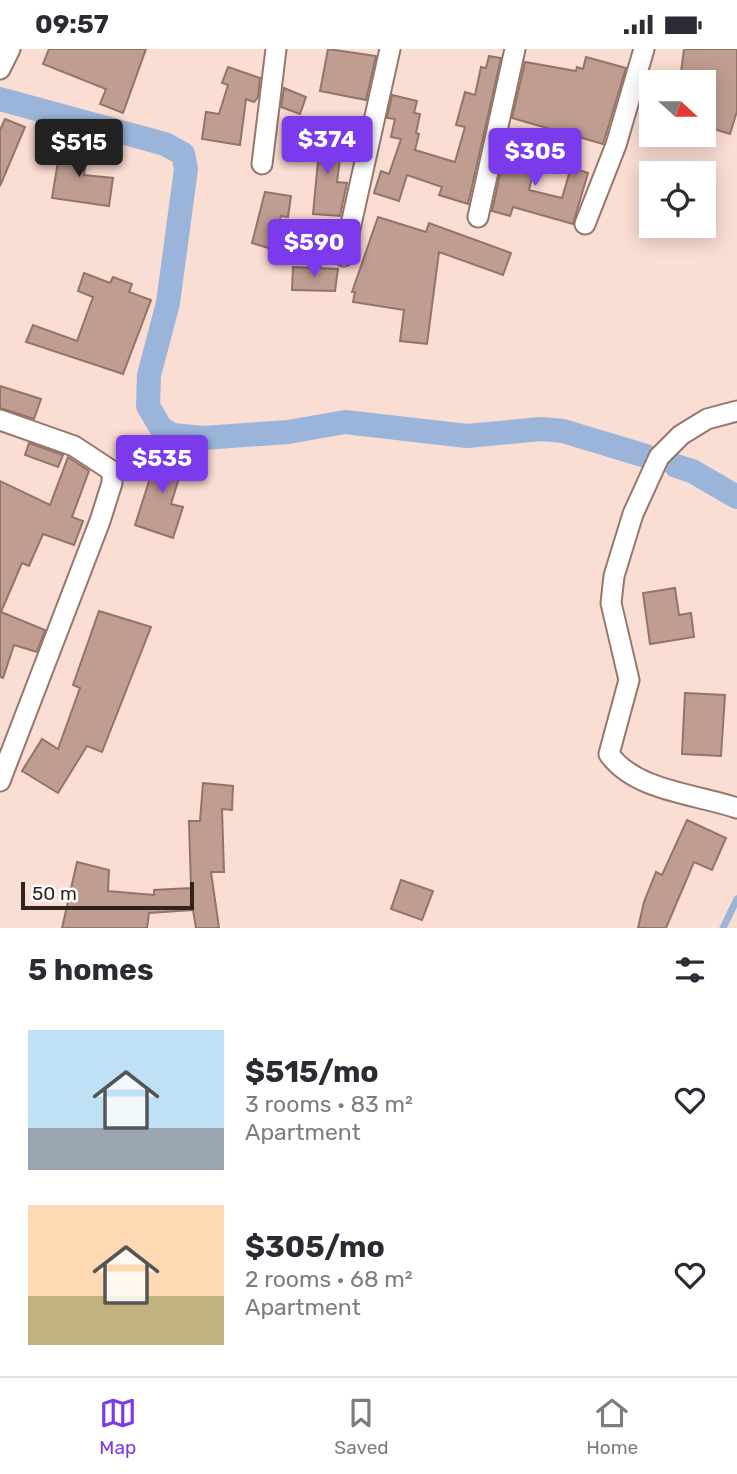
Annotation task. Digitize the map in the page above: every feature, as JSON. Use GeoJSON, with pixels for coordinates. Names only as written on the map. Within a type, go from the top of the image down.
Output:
{"type":"FeatureCollection","features":[{"type":"Feature","properties":{"kind":"street"},"geometry":{"type":"LineString","coordinates":[[0,69],[10,49]]}},
{"type":"Feature","properties":{"kind":"street"},"geometry":{"type":"LineString","coordinates":[[262,164],[276,49]]}},
{"type":"Feature","properties":{"kind":"street"},"geometry":{"type":"LineString","coordinates":[[344,256],[390,49]]}},
{"type":"Feature","properties":{"kind":"street"},"geometry":{"type":"LineString","coordinates":[[478,217],[515,49]]}},
{"type":"Feature","properties":{"kind":"street"},"geometry":{"type":"LineString","coordinates":[[585,224],[616,145],[644,49]]}},
{"type":"Feature","properties":{"kind":"street"},"geometry":{"type":"LineString","coordinates":[[737,411],[708,419],[681,435],[659,457],[633,514],[614,576],[611,603],[629,680],[609,754],[620,769],[638,779],[737,808]]}},
{"type":"Feature","properties":{"kind":"street"},"geometry":{"type":"LineString","coordinates":[[0,420],[74,446],[112,471],[112,483],[92,544],[0,781]]}},
{"type":"Feature","properties":{"kind":"building"},"geometry":{"type":"Polygon","coordinates":[[[49,49],[146,49],[123,113],[100,104],[106,89],[43,64],[49,49]]]}},
{"type":"Feature","properties":{"kind":"building"},"geometry":{"type":"Polygon","coordinates":[[[328,49],[376,56],[366,100],[320,91],[328,49]]]}},
{"type":"Feature","properties":{"kind":"building"},"geometry":{"type":"Polygon","coordinates":[[[684,49],[737,49],[737,111],[730,134],[716,130],[716,70],[681,70],[684,49]]]}},
{"type":"Feature","properties":{"kind":"building"},"geometry":{"type":"Polygon","coordinates":[[[489,56],[501,58],[468,204],[439,195],[442,187],[407,175],[399,201],[374,193],[381,171],[389,174],[401,139],[391,137],[395,119],[387,118],[392,95],[417,101],[414,113],[420,114],[415,150],[455,162],[465,127],[456,125],[465,92],[475,95],[481,67],[486,68],[489,56]]]}},
{"type":"Feature","properties":{"kind":"building"},"geometry":{"type":"Polygon","coordinates":[[[586,57],[626,68],[603,144],[512,118],[525,62],[576,71],[577,67],[583,69],[586,57]]]}},
{"type":"Feature","properties":{"kind":"building"},"geometry":{"type":"Polygon","coordinates":[[[228,67],[260,78],[258,97],[254,102],[246,99],[240,145],[202,139],[206,112],[219,114],[228,85],[222,83],[228,67]]]}},
{"type":"Feature","properties":{"kind":"building"},"geometry":{"type":"Polygon","coordinates":[[[284,88],[306,97],[300,114],[281,107],[284,88]]]}},
{"type":"Feature","properties":{"kind":"building"},"geometry":{"type":"Polygon","coordinates":[[[5,119],[25,127],[0,186],[0,130],[5,119]]]}},
{"type":"Feature","properties":{"kind":"building"},"geometry":{"type":"Polygon","coordinates":[[[306,138],[342,142],[337,182],[347,183],[340,216],[313,214],[318,161],[304,160],[306,138]]]}},
{"type":"Feature","properties":{"kind":"building"},"geometry":{"type":"Polygon","coordinates":[[[507,142],[538,154],[529,190],[562,198],[571,167],[588,173],[573,224],[513,207],[510,216],[492,211],[507,142]]]}},
{"type":"Feature","properties":{"kind":"building"},"geometry":{"type":"Polygon","coordinates":[[[61,143],[88,147],[84,175],[113,178],[109,206],[52,198],[61,143]]]}},
{"type":"Feature","properties":{"kind":"building"},"geometry":{"type":"Polygon","coordinates":[[[265,192],[291,196],[288,217],[281,216],[272,249],[252,243],[265,192]]]}},
{"type":"Feature","properties":{"kind":"building"},"geometry":{"type":"Polygon","coordinates":[[[378,217],[426,232],[429,223],[511,253],[503,275],[439,252],[427,344],[400,341],[404,310],[353,302],[355,292],[352,292],[378,217]]]}},
{"type":"Feature","properties":{"kind":"building"},"geometry":{"type":"Polygon","coordinates":[[[293,267],[338,269],[335,291],[292,290],[293,267]]]}},
{"type":"Feature","properties":{"kind":"building"},"geometry":{"type":"Polygon","coordinates":[[[84,273],[110,283],[113,277],[132,284],[129,292],[151,300],[123,374],[26,342],[33,325],[77,341],[93,297],[78,291],[84,273]]]}},
{"type":"Feature","properties":{"kind":"building"},"geometry":{"type":"Polygon","coordinates":[[[0,386],[41,399],[34,419],[0,408],[0,386]]]}},
{"type":"Feature","properties":{"kind":"building"},"geometry":{"type":"Polygon","coordinates":[[[29,443],[63,455],[58,467],[25,455],[29,443]]]}},
{"type":"Feature","properties":{"kind":"building"},"geometry":{"type":"Polygon","coordinates":[[[160,447],[186,455],[171,504],[183,507],[173,538],[135,525],[160,447]]]}},
{"type":"Feature","properties":{"kind":"building"},"geometry":{"type":"Polygon","coordinates":[[[68,457],[89,471],[72,517],[83,521],[74,545],[43,534],[29,566],[22,563],[1,612],[45,630],[37,652],[14,645],[3,678],[0,677],[0,481],[50,505],[68,457]]]}},
{"type":"Feature","properties":{"kind":"building"},"geometry":{"type":"Polygon","coordinates":[[[675,588],[679,615],[691,613],[694,637],[650,644],[643,593],[675,588]]]}},
{"type":"Feature","properties":{"kind":"building"},"geometry":{"type":"Polygon","coordinates":[[[99,611],[151,627],[102,752],[87,746],[58,793],[22,771],[42,739],[58,749],[80,688],[73,685],[99,611]]]}},
{"type":"Feature","properties":{"kind":"building"},"geometry":{"type":"Polygon","coordinates":[[[685,693],[725,695],[721,756],[682,754],[685,693]]]}},
{"type":"Feature","properties":{"kind":"building"},"geometry":{"type":"Polygon","coordinates":[[[203,783],[233,786],[232,810],[222,809],[224,872],[211,872],[219,928],[196,928],[193,910],[149,913],[147,928],[62,928],[77,862],[109,870],[108,891],[154,895],[154,890],[191,888],[189,821],[200,821],[203,783]]]}},
{"type":"Feature","properties":{"kind":"building"},"geometry":{"type":"Polygon","coordinates":[[[687,820],[726,838],[712,870],[694,862],[666,928],[638,928],[644,902],[656,872],[662,875],[687,820]]]}},
{"type":"Feature","properties":{"kind":"building"},"geometry":{"type":"Polygon","coordinates":[[[401,880],[433,891],[422,920],[391,909],[401,880]]]}},
{"type":"Feature","properties":{"kind":"waterway"},"geometry":{"type":"LineString","coordinates":[[0,99],[165,144],[183,154],[186,169],[168,303],[149,375],[148,406],[161,428],[173,435],[203,438],[288,432],[345,422],[467,436],[541,429],[563,431],[646,456]]}},
{"type":"Feature","properties":{"kind":"waterway"},"geometry":{"type":"LineString","coordinates":[[676,466],[692,471],[737,497]]}},
{"type":"Feature","properties":{"kind":"waterway"},"geometry":{"type":"LineString","coordinates":[[723,928],[737,899]]}}]}
